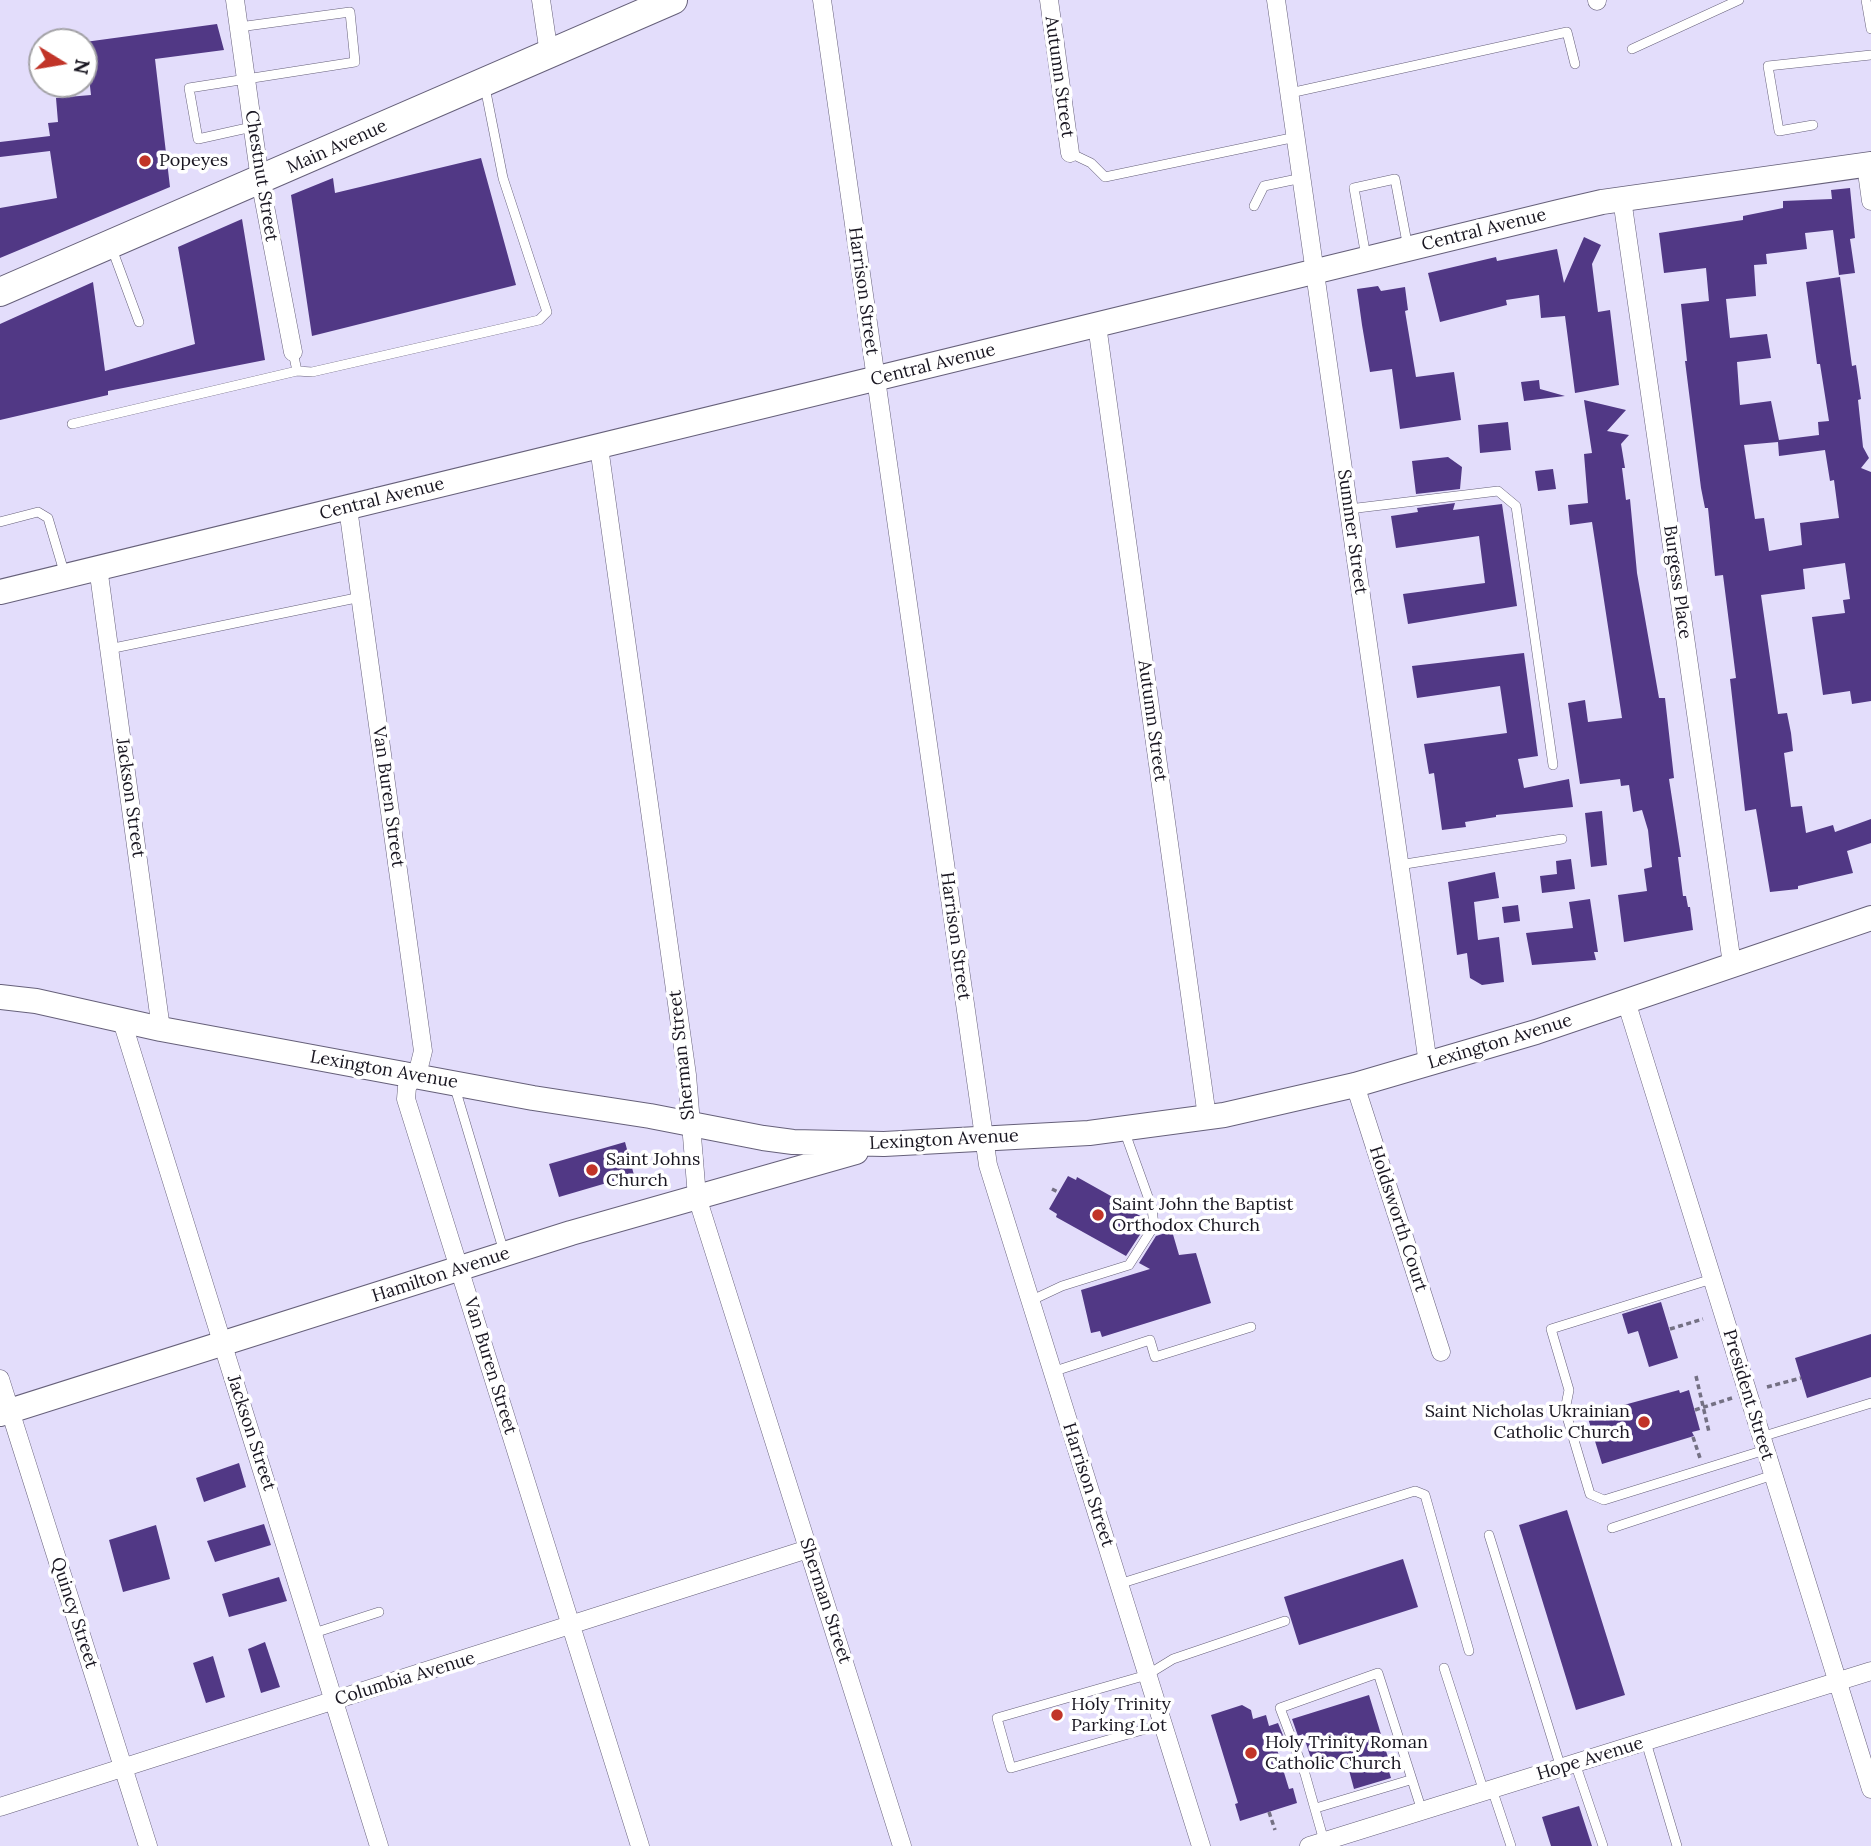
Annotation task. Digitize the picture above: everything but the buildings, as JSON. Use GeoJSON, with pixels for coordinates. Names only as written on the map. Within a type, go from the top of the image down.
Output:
{"type":"FeatureCollection","features":[{"type":"Feature","properties":{"kind":"main road","name":"Main Avenue"},"geometry":{"type":"LineString","coordinates":[[0,292],[673,0]]}},
{"type":"Feature","properties":{"kind":"main road","name":"Central Avenue"},"geometry":{"type":"LineString","coordinates":[[0,592],[1622,199],[1868,164]]}},
{"type":"Feature","properties":{"kind":"main road","name":"Lexington Avenue"},"geometry":{"type":"LineString","coordinates":[[0,993],[161,1029],[793,1142],[884,1144],[1123,1128],[1207,1117],[1355,1085],[1626,1001],[1871,918]]}},
{"type":"Feature","properties":{"kind":"main road","name":"Hamilton Avenue"},"geometry":{"type":"LineString","coordinates":[[5,1413],[505,1254],[884,1144]]}},
{"type":"Feature","properties":{"kind":"street","name":"Chestnut Street"},"geometry":{"type":"LineString","coordinates":[[235,0],[260,180],[293,352]]}},
{"type":"Feature","properties":{"kind":"street"},"geometry":{"type":"LineString","coordinates":[[541,0],[549,54]]}},
{"type":"Feature","properties":{"kind":"street","name":"Harrison Street"},"geometry":{"type":"LineString","coordinates":[[822,0],[988,1165],[1201,1846]]}},
{"type":"Feature","properties":{"kind":"street","name":"Autumn Street"},"geometry":{"type":"LineString","coordinates":[[1049,0],[1070,153]]}},
{"type":"Feature","properties":{"kind":"street","name":"Summer Street"},"geometry":{"type":"LineString","coordinates":[[1276,0],[1428,1064]]}},
{"type":"Feature","properties":{"kind":"street"},"geometry":{"type":"LineString","coordinates":[[1868,164],[1871,201]]}},
{"type":"Feature","properties":{"kind":"street","name":"Burgess Place"},"geometry":{"type":"LineString","coordinates":[[1622,199],[1732,964]]}},
{"type":"Feature","properties":{"kind":"street","name":"Autumn Street"},"geometry":{"type":"LineString","coordinates":[[1097,325],[1207,1117]]}},
{"type":"Feature","properties":{"kind":"street","name":"Sherman Street"},"geometry":{"type":"LineString","coordinates":[[598,447],[687,1075],[697,1197],[902,1846]]}},
{"type":"Feature","properties":{"kind":"street","name":"Van Buren Street"},"geometry":{"type":"LineString","coordinates":[[348,508],[423,1051],[406,1099],[640,1846]]}},
{"type":"Feature","properties":{"kind":"street","name":"Jackson Street"},"geometry":{"type":"LineString","coordinates":[[98,567],[161,1029]]}},
{"type":"Feature","properties":{"kind":"street","name":"President Street"},"geometry":{"type":"LineString","coordinates":[[1626,1001],[1871,1789]]}},
{"type":"Feature","properties":{"kind":"street","name":"Jackson Street"},"geometry":{"type":"LineString","coordinates":[[122,1021],[379,1846]]}},
{"type":"Feature","properties":{"kind":"street","name":"Holdsworth Court"},"geometry":{"type":"LineString","coordinates":[[1355,1085],[1441,1352]]}},
{"type":"Feature","properties":{"kind":"street","name":"Quincy Street"},"geometry":{"type":"LineString","coordinates":[[0,1380],[5,1413],[148,1846]]}},
{"type":"Feature","properties":{"kind":"street","name":"Columbia Avenue"},"geometry":{"type":"LineString","coordinates":[[0,1807],[571,1627],[808,1549]]}},
{"type":"Feature","properties":{"kind":"street","name":"Hope Avenue"},"geometry":{"type":"LineString","coordinates":[[1317,1844],[1871,1671]]}},
{"type":"Feature","properties":{"kind":"lane"},"geometry":{"type":"LineString","coordinates":[[1632,49],[1739,0]]}},
{"type":"Feature","properties":{"kind":"lane"},"geometry":{"type":"LineString","coordinates":[[1866,0],[1871,29]]}},
{"type":"Feature","properties":{"kind":"lane"},"geometry":{"type":"LineString","coordinates":[[239,27],[350,12],[355,62],[190,88],[198,139],[253,127]]}},
{"type":"Feature","properties":{"kind":"lane"},"geometry":{"type":"LineString","coordinates":[[1290,93],[1567,32],[1575,64]]}},
{"type":"Feature","properties":{"kind":"lane"},"geometry":{"type":"LineString","coordinates":[[1813,125],[1779,131],[1768,66],[1871,55]]}},
{"type":"Feature","properties":{"kind":"lane"},"geometry":{"type":"LineString","coordinates":[[72,424],[297,371],[312,372],[539,320],[547,312],[503,178],[484,82]]}},
{"type":"Feature","properties":{"kind":"lane"},"geometry":{"type":"LineString","coordinates":[[1070,153],[1091,163],[1105,177],[1296,136]]}},
{"type":"Feature","properties":{"kind":"lane"},"geometry":{"type":"LineString","coordinates":[[1254,206],[1264,186],[1302,178]]}},
{"type":"Feature","properties":{"kind":"lane"},"geometry":{"type":"LineString","coordinates":[[1367,260],[1354,188],[1395,179],[1408,249]]}},
{"type":"Feature","properties":{"kind":"lane"},"geometry":{"type":"LineString","coordinates":[[110,245],[139,322]]}},
{"type":"Feature","properties":{"kind":"lane"},"geometry":{"type":"LineString","coordinates":[[293,352],[297,371]]}},
{"type":"Feature","properties":{"kind":"lane"},"geometry":{"type":"LineString","coordinates":[[1349,509],[1498,491],[1516,506],[1553,765]]}},
{"type":"Feature","properties":{"kind":"lane"},"geometry":{"type":"LineString","coordinates":[[0,522],[38,512],[48,517],[65,576]]}},
{"type":"Feature","properties":{"kind":"lane"},"geometry":{"type":"LineString","coordinates":[[109,649],[360,597]]}},
{"type":"Feature","properties":{"kind":"lane"},"geometry":{"type":"LineString","coordinates":[[1399,864],[1562,839]]}},
{"type":"Feature","properties":{"kind":"lane"},"geometry":{"type":"LineString","coordinates":[[453,1083],[505,1254]]}},
{"type":"Feature","properties":{"kind":"lane"},"geometry":{"type":"LineString","coordinates":[[1030,1301],[1062,1286],[1129,1265],[1154,1226],[1152,1208],[1123,1128]]}},
{"type":"Feature","properties":{"kind":"lane"},"geometry":{"type":"LineString","coordinates":[[1712,1279],[1551,1329],[1569,1390],[1565,1410],[1590,1494],[1604,1500],[1703,1469],[1763,1443],[1871,1403]]}},
{"type":"Feature","properties":{"kind":"lane"},"geometry":{"type":"LineString","coordinates":[[1052,1372],[1150,1340],[1155,1357],[1251,1327]]}},
{"type":"Feature","properties":{"kind":"lane"},"geometry":{"type":"LineString","coordinates":[[1612,1528],[1773,1475]]}},
{"type":"Feature","properties":{"kind":"lane"},"geometry":{"type":"LineString","coordinates":[[1119,1584],[1415,1490],[1424,1495],[1469,1651]]}},
{"type":"Feature","properties":{"kind":"lane"},"geometry":{"type":"LineString","coordinates":[[1489,1535],[1568,1766],[1603,1846]]}},
{"type":"Feature","properties":{"kind":"lane"},"geometry":{"type":"LineString","coordinates":[[314,1633],[379,1612]]}},
{"type":"Feature","properties":{"kind":"lane"},"geometry":{"type":"LineString","coordinates":[[1163,1724],[1011,1768],[997,1718],[1147,1675],[1173,1659],[1285,1621]]}},
{"type":"Feature","properties":{"kind":"lane"},"geometry":{"type":"LineString","coordinates":[[1444,1668],[1488,1791],[1511,1846]]}},
{"type":"Feature","properties":{"kind":"lane"},"geometry":{"type":"LineString","coordinates":[[1317,1844],[1316,1808],[1280,1707],[1378,1673],[1422,1811]]}},
{"type":"Feature","properties":{"kind":"lane"},"geometry":{"type":"LineString","coordinates":[[1646,1742],[1677,1846]]}},
{"type":"Feature","properties":{"kind":"lane"},"geometry":{"type":"LineString","coordinates":[[1316,1808],[1410,1780]]}},
{"type":"Feature","properties":{"kind":"path"},"geometry":{"type":"LineString","coordinates":[[1052,1189],[1058,1192]]}},
{"type":"Feature","properties":{"kind":"path"},"geometry":{"type":"LineString","coordinates":[[1670,1329],[1703,1320]]}},
{"type":"Feature","properties":{"kind":"path"},"geometry":{"type":"LineString","coordinates":[[1696,1376],[1709,1432]]}},
{"type":"Feature","properties":{"kind":"path"},"geometry":{"type":"LineString","coordinates":[[1767,1387],[1801,1378]]}},
{"type":"Feature","properties":{"kind":"path"},"geometry":{"type":"LineString","coordinates":[[1695,1410],[1734,1398]]}},
{"type":"Feature","properties":{"kind":"path"},"geometry":{"type":"LineString","coordinates":[[1693,1437],[1703,1469]]}},
{"type":"Feature","properties":{"kind":"path"},"geometry":{"type":"LineString","coordinates":[[1269,1812],[1275,1830]]}},
{"type":"Feature","properties":{"kind":"place","name":"Popeyes"},"geometry":{"type":"Point","coordinates":[145,161]}},
{"type":"Feature","properties":{"kind":"place","name":"Saint Johns Church"},"geometry":{"type":"Point","coordinates":[592,1170]}},
{"type":"Feature","properties":{"kind":"place","name":"Saint John the Baptist Orthodox Church"},"geometry":{"type":"Point","coordinates":[1098,1215]}},
{"type":"Feature","properties":{"kind":"place","name":"Saint Nicholas Ukrainian Catholic Church"},"geometry":{"type":"Point","coordinates":[1644,1422]}},
{"type":"Feature","properties":{"kind":"place","name":"Holy Trinity Parking Lot"},"geometry":{"type":"Point","coordinates":[1057,1715]}},
{"type":"Feature","properties":{"kind":"place","name":"Holy Trinity Roman Catholic Church"},"geometry":{"type":"Point","coordinates":[1251,1753]}}]}
